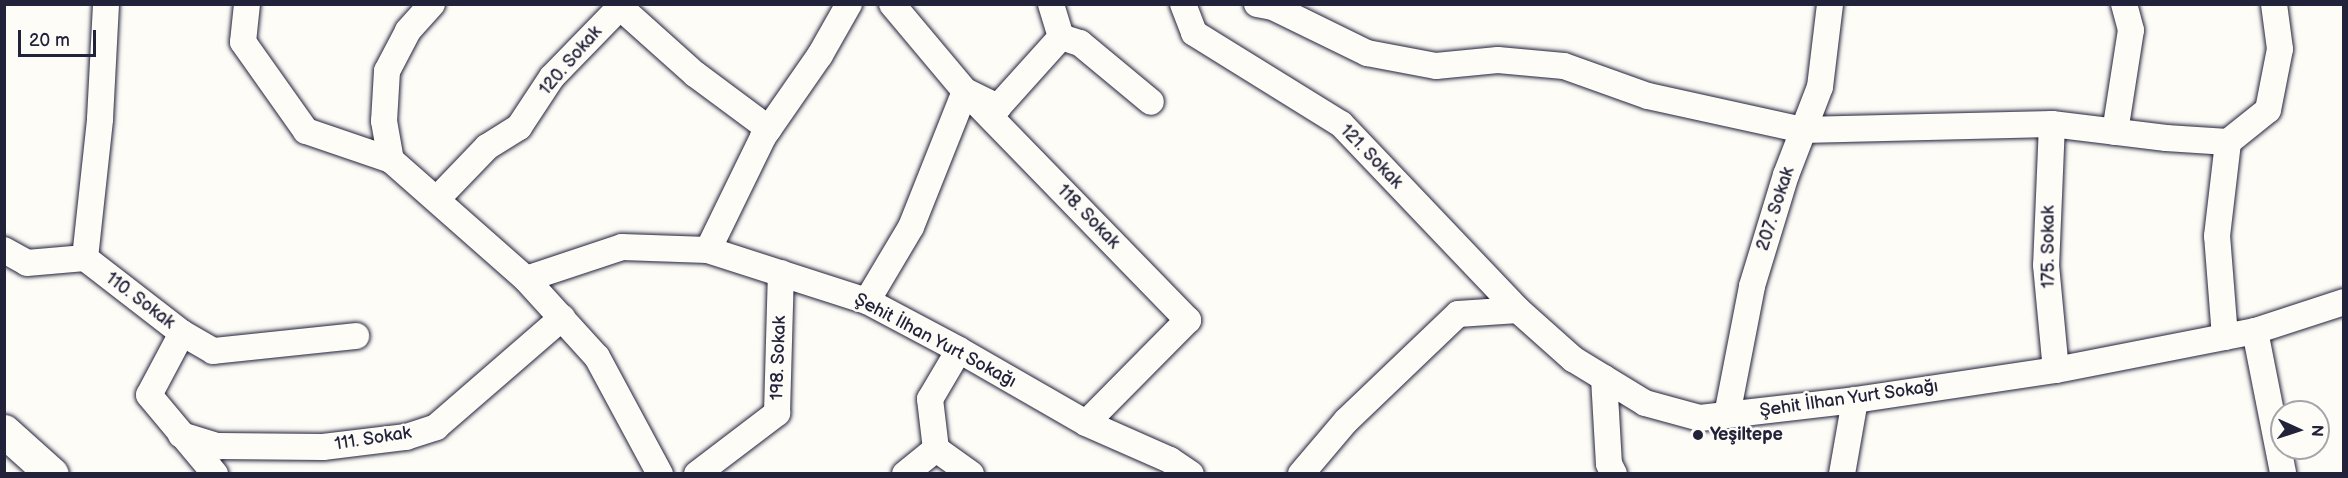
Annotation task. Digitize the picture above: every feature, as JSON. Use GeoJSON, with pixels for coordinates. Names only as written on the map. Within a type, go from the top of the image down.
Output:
{"type":"FeatureCollection","features":[{"type":"Feature","properties":{"kind":"street"},"geometry":{"type":"LineString","coordinates":[[4,250],[27,263],[84,258],[100,119],[106,4]]}},
{"type":"Feature","properties":{"kind":"street"},"geometry":{"type":"LineString","coordinates":[[248,4],[243,42],[306,131],[391,160],[526,279],[597,357],[660,474]]}},
{"type":"Feature","properties":{"kind":"street"},"geometry":{"type":"LineString","coordinates":[[391,160],[384,121],[387,71],[408,31],[432,4]]}},
{"type":"Feature","properties":{"kind":"street"},"geometry":{"type":"LineString","coordinates":[[708,250],[769,129],[820,56],[849,4]]}},
{"type":"Feature","properties":{"kind":"street","name":"118. Sokak"},"geometry":{"type":"LineString","coordinates":[[892,4],[965,91],[1188,320],[1086,423]]}},
{"type":"Feature","properties":{"kind":"street"},"geometry":{"type":"LineString","coordinates":[[1051,4],[1061,37]]}},
{"type":"Feature","properties":{"kind":"street","name":"121. Sokak"},"geometry":{"type":"LineString","coordinates":[[1183,4],[1194,33],[1341,124],[1518,310]]}},
{"type":"Feature","properties":{"kind":"street"},"geometry":{"type":"LineString","coordinates":[[1257,4],[1273,8],[1367,53],[1436,66],[1498,60],[1564,66],[1648,96],[1802,130],[2052,124],[2228,142],[2268,110],[2280,49],[2274,4]]}},
{"type":"Feature","properties":{"kind":"street","name":"207. Sokak"},"geometry":{"type":"LineString","coordinates":[[1727,415],[1752,286],[1802,130],[1820,87],[1830,4]]}},
{"type":"Feature","properties":{"kind":"street"},"geometry":{"type":"LineString","coordinates":[[2115,132],[2131,30],[2124,4]]}},
{"type":"Feature","properties":{"kind":"street","name":"120. Sokak"},"geometry":{"type":"LineString","coordinates":[[437,199],[487,147],[519,127],[552,77],[620,7],[695,74],[769,129]]}},
{"type":"Feature","properties":{"kind":"street"},"geometry":{"type":"LineString","coordinates":[[867,301],[911,227],[965,91],[998,107],[1061,37]]}},
{"type":"Feature","properties":{"kind":"street"},"geometry":{"type":"LineString","coordinates":[[1061,37],[1080,43],[1151,102]]}},
{"type":"Feature","properties":{"kind":"street","name":"175. Sokak"},"geometry":{"type":"LineString","coordinates":[[2052,124],[2046,265],[2056,370]]}},
{"type":"Feature","properties":{"kind":"street"},"geometry":{"type":"LineString","coordinates":[[2225,337],[2217,236],[2228,142]]}},
{"type":"Feature","properties":{"kind":"street","name":"Şehit İlhan Yurt Sokağı"},"geometry":{"type":"LineString","coordinates":[[526,279],[622,247],[708,250],[867,301],[1086,423],[1170,460],[1191,474]]}},
{"type":"Feature","properties":{"kind":"street","name":"110. Sokak"},"geometry":{"type":"LineString","coordinates":[[84,258],[182,333],[149,395],[215,474]]}},
{"type":"Feature","properties":{"kind":"street","name":"198. Sokak"},"geometry":{"type":"LineString","coordinates":[[697,474],[777,413],[781,273]]}},
{"type":"Feature","properties":{"kind":"street","name":"Şehit İlhan Yurt Sokağı"},"geometry":{"type":"LineString","coordinates":[[1518,310],[1573,358],[1645,403],[1700,418],[1855,400],[2056,370],[2254,331],[2343,302]]}},
{"type":"Feature","properties":{"kind":"street"},"geometry":{"type":"LineString","coordinates":[[1301,474],[1346,421],[1458,314],[1518,310]]}},
{"type":"Feature","properties":{"kind":"street","name":"111. Sokak"},"geometry":{"type":"LineString","coordinates":[[181,435],[218,446],[323,447],[406,437],[435,427],[562,318]]}},
{"type":"Feature","properties":{"kind":"street"},"geometry":{"type":"LineString","coordinates":[[2254,331],[2286,473],[2275,474]]}},
{"type":"Feature","properties":{"kind":"street"},"geometry":{"type":"LineString","coordinates":[[182,333],[213,351],[356,336]]}},
{"type":"Feature","properties":{"kind":"street"},"geometry":{"type":"LineString","coordinates":[[958,350],[930,399],[936,449],[971,474]]}},
{"type":"Feature","properties":{"kind":"street"},"geometry":{"type":"LineString","coordinates":[[1604,378],[1609,464],[1614,474]]}},
{"type":"Feature","properties":{"kind":"street"},"geometry":{"type":"LineString","coordinates":[[1842,474],[1855,400]]}},
{"type":"Feature","properties":{"kind":"street"},"geometry":{"type":"LineString","coordinates":[[4,431],[52,474]]}},
{"type":"Feature","properties":{"kind":"street"},"geometry":{"type":"LineString","coordinates":[[905,474],[936,449]]}},
{"type":"Feature","properties":{"kind":"street"},"geometry":{"type":"LineString","coordinates":[[4,454],[25,474]]}},
{"type":"Feature","properties":{"kind":"place","name":"Yeşiltepe"},"geometry":{"type":"Point","coordinates":[1698,435]}}]}
